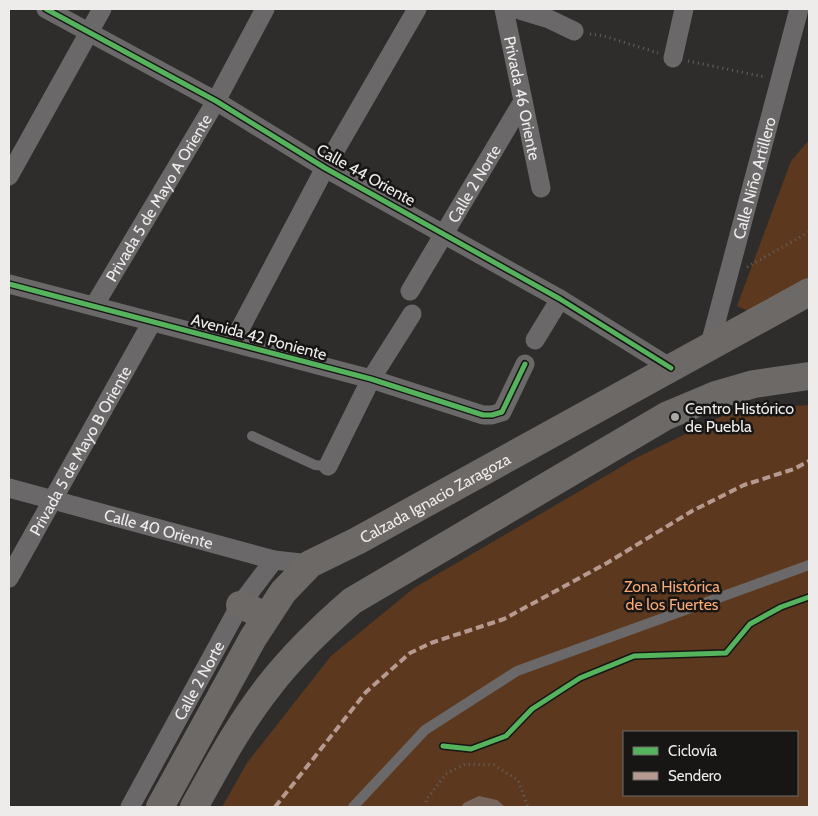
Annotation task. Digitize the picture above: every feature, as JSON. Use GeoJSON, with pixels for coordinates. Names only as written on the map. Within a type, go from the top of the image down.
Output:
{"type":"FeatureCollection","features":[{"type":"Feature","properties":{"kind":"main road","name":"Calzada Ignacio Zaragoza"},"geometry":{"type":"LineString","coordinates":[[160,807],[253,638],[283,592],[310,564],[357,541],[809,292]]}},
{"type":"Feature","properties":{"kind":"main road"},"geometry":{"type":"LineString","coordinates":[[194,807],[226,750],[268,686],[318,630],[352,601],[666,416],[716,394],[754,384],[809,376]]}},
{"type":"Feature","properties":{"kind":"main road"},"geometry":{"type":"LineString","coordinates":[[240,605],[267,616]]}},
{"type":"Feature","properties":{"kind":"street","name":"Calle 44 Oriente"},"geometry":{"type":"LineString","coordinates":[[46,9],[216,101],[325,168],[560,299],[671,368]]}},
{"type":"Feature","properties":{"kind":"street"},"geometry":{"type":"LineString","coordinates":[[9,176],[102,9]]}},
{"type":"Feature","properties":{"kind":"street","name":"Privada 5 de Mayo A Oriente"},"geometry":{"type":"LineString","coordinates":[[94,306],[216,101],[265,9]]}},
{"type":"Feature","properties":{"kind":"street"},"geometry":{"type":"LineString","coordinates":[[233,342],[325,168],[417,9]]}},
{"type":"Feature","properties":{"kind":"street","name":"Privada 46 Oriente"},"geometry":{"type":"LineString","coordinates":[[504,9],[541,188]]}},
{"type":"Feature","properties":{"kind":"street"},"geometry":{"type":"LineString","coordinates":[[516,9],[550,14],[574,31]]}},
{"type":"Feature","properties":{"kind":"street"},"geometry":{"type":"LineString","coordinates":[[672,58],[684,9]]}},
{"type":"Feature","properties":{"kind":"street","name":"Calle Niño Artillero"},"geometry":{"type":"LineString","coordinates":[[708,348],[799,9]]}},
{"type":"Feature","properties":{"kind":"street","name":"Calle 2 Norte"},"geometry":{"type":"LineString","coordinates":[[410,291],[523,101]]}},
{"type":"Feature","properties":{"kind":"street","name":"Avenida 42 Poniente"},"geometry":{"type":"LineString","coordinates":[[9,284],[371,379],[483,415],[502,412],[525,364]]}},
{"type":"Feature","properties":{"kind":"street"},"geometry":{"type":"LineString","coordinates":[[535,340],[560,299]]}},
{"type":"Feature","properties":{"kind":"street"},"geometry":{"type":"LineString","coordinates":[[328,466],[371,379],[412,314]]}},
{"type":"Feature","properties":{"kind":"street","name":"Privada 5 de Mayo B Oriente"},"geometry":{"type":"LineString","coordinates":[[9,578],[152,322]]}},
{"type":"Feature","properties":{"kind":"street","name":"Calle 40 Oriente"},"geometry":{"type":"LineString","coordinates":[[9,488],[274,560],[310,564]]}},
{"type":"Feature","properties":{"kind":"street","name":"Calle 2 Norte"},"geometry":{"type":"LineString","coordinates":[[130,807],[240,605],[274,560]]}},
{"type":"Feature","properties":{"kind":"lane"},"geometry":{"type":"LineString","coordinates":[[252,436],[315,465],[328,466]]}},
{"type":"Feature","properties":{"kind":"lane"},"geometry":{"type":"LineString","coordinates":[[353,807],[425,730],[517,671],[809,565]]}},
{"type":"Feature","properties":{"kind":"path"},"geometry":{"type":"LineString","coordinates":[[727,278],[809,232]]}},
{"type":"Feature","properties":{"kind":"path"},"geometry":{"type":"LineString","coordinates":[[426,807],[426,800],[446,774],[465,764],[494,765],[518,780],[528,807]]}},
{"type":"Feature","properties":{"kind":"green space"},"geometry":{"type":"Polygon","coordinates":[[[809,140],[809,278],[751,312],[737,306],[791,161],[809,140]]]}},
{"type":"Feature","properties":{"kind":"green space","name":"Zona Histórica de los Fuertes"},"geometry":{"type":"Polygon","coordinates":[[[809,405],[809,807],[222,807],[247,763],[331,656],[414,588],[636,458],[735,410],[809,405]]]}},
{"type":"Feature","properties":{"kind":"building"},"geometry":{"type":"Polygon","coordinates":[[[479,796],[497,800],[505,807],[461,807],[464,803],[479,796]]]}},
{"type":"Feature","properties":{"kind":"marked path"},"geometry":{"type":"LineString","coordinates":[[275,807],[366,692],[410,653],[431,643],[504,619],[607,563],[692,511],[744,485],[794,469],[809,461]]}},
{"type":"Feature","properties":{"kind":"cycle path"},"geometry":{"type":"LineString","coordinates":[[46,9],[216,101],[325,168],[560,299],[671,368]]}},
{"type":"Feature","properties":{"kind":"cycle path"},"geometry":{"type":"LineString","coordinates":[[9,284],[371,379],[483,415],[502,412],[525,364]]}},
{"type":"Feature","properties":{"kind":"cycle path"},"geometry":{"type":"LineString","coordinates":[[443,746],[471,749],[506,736],[532,709],[580,678],[634,656],[726,653],[750,624],[781,607],[809,597]]}},
{"type":"Feature","properties":{"kind":"place","name":"Centro Histórico de Puebla"},"geometry":{"type":"Point","coordinates":[675,417]}}]}
